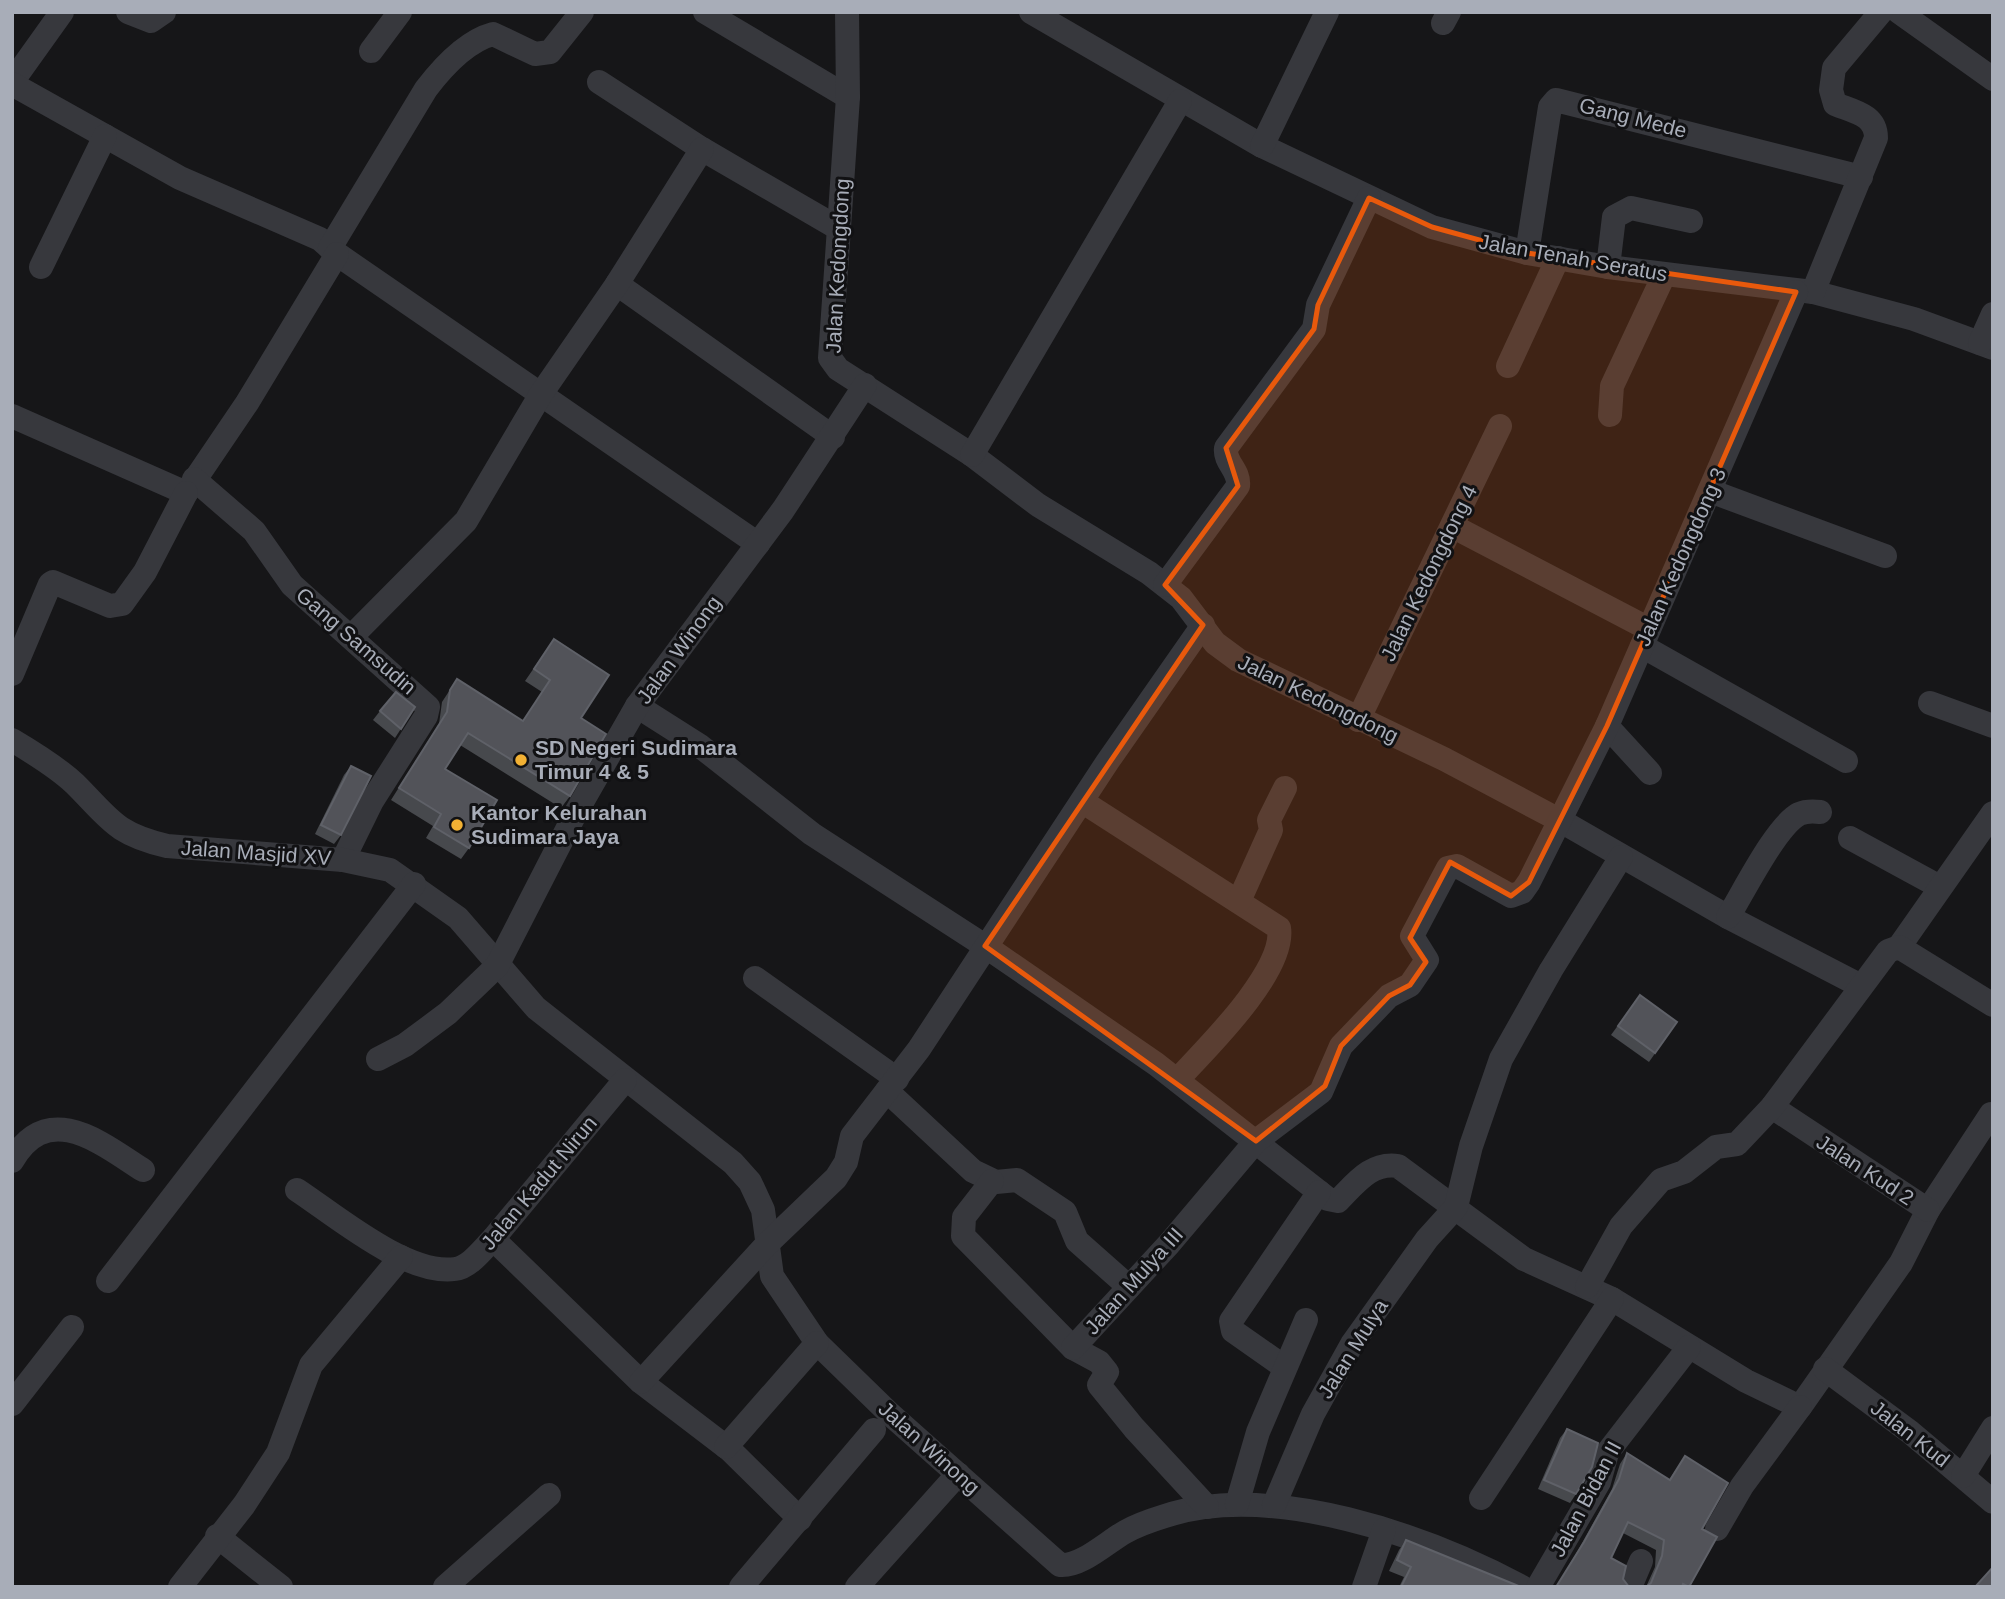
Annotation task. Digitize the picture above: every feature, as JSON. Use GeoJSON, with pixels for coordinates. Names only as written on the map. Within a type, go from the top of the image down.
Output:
{"type":"FeatureCollection","features":[{"type":"Feature","properties":{"kind":"street"},"geometry":{"type":"LineString","coordinates":[[62,12],[12,83],[180,178],[310,234],[758,544]]}},
{"type":"Feature","properties":{"kind":"street"},"geometry":{"type":"LineString","coordinates":[[128,12],[151,21],[164,12]]}},
{"type":"Feature","properties":{"kind":"street"},"geometry":{"type":"LineString","coordinates":[[371,51],[400,12]]}},
{"type":"Feature","properties":{"kind":"street"},"geometry":{"type":"LineString","coordinates":[[12,674],[50,584],[53,582],[110,606],[122,604],[145,572],[190,486],[247,403],[426,89],[444,68],[477,40],[493,34],[535,54],[555,49],[582,12]]}},
{"type":"Feature","properties":{"kind":"street"},"geometry":{"type":"LineString","coordinates":[[705,12],[849,97]]}},
{"type":"Feature","properties":{"kind":"street","name":"Jalan Kedongdong"},"geometry":{"type":"LineString","coordinates":[[847,12],[849,97],[830,358],[838,369],[972,455],[1038,505],[1165,585],[1181,598],[1230,656],[1357,720],[1444,759],[1561,821],[1728,917],[1861,986]]}},
{"type":"Feature","properties":{"kind":"street","name":"Jalan Tenah Seratus"},"geometry":{"type":"LineString","coordinates":[[1031,12],[1180,101],[1262,146],[1432,227],[1527,253],[1664,275],[1805,292],[1914,319],[1986,345]]}},
{"type":"Feature","properties":{"kind":"street"},"geometry":{"type":"LineString","coordinates":[[1262,146],[1327,12]]}},
{"type":"Feature","properties":{"kind":"street"},"geometry":{"type":"LineString","coordinates":[[1899,12],[1993,79]]}},
{"type":"Feature","properties":{"kind":"street","name":"Jalan Kedongdong 3"},"geometry":{"type":"LineString","coordinates":[[1561,821],[1710,491],[1861,177],[1876,138],[1876,126],[1871,119],[1835,104],[1831,78],[1834,68],[1872,15]]}},
{"type":"Feature","properties":{"kind":"street"},"geometry":{"type":"LineString","coordinates":[[598,82],[702,149],[838,228]]}},
{"type":"Feature","properties":{"kind":"street","name":"Gang Mede"},"geometry":{"type":"LineString","coordinates":[[1527,253],[1550,107],[1556,100],[1861,177]]}},
{"type":"Feature","properties":{"kind":"street"},"geometry":{"type":"LineString","coordinates":[[972,455],[1180,101]]}},
{"type":"Feature","properties":{"kind":"street"},"geometry":{"type":"LineString","coordinates":[[41,267],[105,136]]}},
{"type":"Feature","properties":{"kind":"street"},"geometry":{"type":"LineString","coordinates":[[351,637],[466,521],[541,394],[617,284],[702,149]]}},
{"type":"Feature","properties":{"kind":"street"},"geometry":{"type":"LineString","coordinates":[[1165,585],[1238,486],[1238,475],[1226,457],[1226,448],[1311,335],[1318,306],[1369,198]]}},
{"type":"Feature","properties":{"kind":"street"},"geometry":{"type":"LineString","coordinates":[[1608,267],[1614,217],[1622,210],[1631,208],[1691,221]]}},
{"type":"Feature","properties":{"kind":"street"},"geometry":{"type":"LineString","coordinates":[[1508,366],[1558,258]]}},
{"type":"Feature","properties":{"kind":"street"},"geometry":{"type":"LineString","coordinates":[[1610,415],[1612,386],[1664,275]]}},
{"type":"Feature","properties":{"kind":"street"},"geometry":{"type":"LineString","coordinates":[[617,284],[833,437]]}},
{"type":"Feature","properties":{"kind":"street"},"geometry":{"type":"LineString","coordinates":[[1986,345],[1993,314]]}},
{"type":"Feature","properties":{"kind":"street","name":"Jalan Winong"},"geometry":{"type":"LineString","coordinates":[[378,1059],[405,1045],[448,1013],[498,966],[574,816],[637,706],[758,544],[833,437],[865,385]]}},
{"type":"Feature","properties":{"kind":"street","name":"Gang Samsudin"},"geometry":{"type":"LineString","coordinates":[[12,416],[190,486],[254,531],[292,585],[426,703],[428,710],[372,801],[343,860]]}},
{"type":"Feature","properties":{"kind":"street","name":"Jalan Kedongdong 4"},"geometry":{"type":"LineString","coordinates":[[1357,720],[1454,527],[1500,426]]}},
{"type":"Feature","properties":{"kind":"street"},"geometry":{"type":"LineString","coordinates":[[1710,491],[1885,556]]}},
{"type":"Feature","properties":{"kind":"street"},"geometry":{"type":"LineString","coordinates":[[1454,527],[1645,637],[1846,761]]}},
{"type":"Feature","properties":{"kind":"street"},"geometry":{"type":"LineString","coordinates":[[640,1382],[767,1244],[836,1178],[846,1162],[852,1136],[892,1085],[1203,625]]}},
{"type":"Feature","properties":{"kind":"street"},"geometry":{"type":"LineString","coordinates":[[1930,703],[1993,726]]}},
{"type":"Feature","properties":{"kind":"street"},"geometry":{"type":"LineString","coordinates":[[637,706],[700,746],[812,834],[985,946],[1177,1080],[1333,1201],[1338,1201],[1362,1176],[1388,1164],[1398,1166],[1524,1259],[1612,1299],[1746,1381],[1800,1407]]}},
{"type":"Feature","properties":{"kind":"street"},"geometry":{"type":"LineString","coordinates":[[1606,726],[1650,773]]}},
{"type":"Feature","properties":{"kind":"street","name":"Jalan Masjid XV"},"geometry":{"type":"LineString","coordinates":[[12,740],[73,783],[117,828],[141,840],[167,846],[343,860],[390,870],[407,893],[458,918],[498,966]]}},
{"type":"Feature","properties":{"kind":"street"},"geometry":{"type":"LineString","coordinates":[[1239,901],[1268,839],[1272,828],[1269,820],[1285,788]]}},
{"type":"Feature","properties":{"kind":"street"},"geometry":{"type":"LineString","coordinates":[[1083,802],[1279,928],[1274,955],[1264,975],[1228,1027],[1177,1080]]}},
{"type":"Feature","properties":{"kind":"street"},"geometry":{"type":"LineString","coordinates":[[1728,917],[1779,834],[1796,816],[1806,811],[1820,811]]}},
{"type":"Feature","properties":{"kind":"street"},"geometry":{"type":"LineString","coordinates":[[1587,1287],[1609,1243],[1661,1180],[1684,1172],[1716,1147],[1737,1144],[1772,1108],[1888,951],[1899,947],[1993,813]]}},
{"type":"Feature","properties":{"kind":"street","name":"Jalan Mulya III"},"geometry":{"type":"LineString","coordinates":[[1207,1507],[1134,1428],[1099,1385],[1107,1372],[1099,1362],[1073,1348],[1255,1141],[1321,1092],[1340,1046],[1389,996],[1414,981],[1427,960],[1412,941],[1412,936],[1448,868],[1457,866],[1506,894],[1516,896],[1529,882],[1561,821]]}},
{"type":"Feature","properties":{"kind":"street"},"geometry":{"type":"LineString","coordinates":[[1850,838],[1940,887]]}},
{"type":"Feature","properties":{"kind":"street"},"geometry":{"type":"LineString","coordinates":[[1456,1207],[1471,1146],[1501,1059],[1551,970],[1621,857]]}},
{"type":"Feature","properties":{"kind":"street"},"geometry":{"type":"LineString","coordinates":[[108,1281],[407,893]]}},
{"type":"Feature","properties":{"kind":"street"},"geometry":{"type":"LineString","coordinates":[[1899,947],[1993,1005]]}},
{"type":"Feature","properties":{"kind":"street","name":"Jalan Winong"},"geometry":{"type":"LineString","coordinates":[[498,966],[536,1009],[733,1163],[750,1182],[763,1210],[772,1276],[817,1343],[1055,1562],[1063,1576],[1127,1531],[1167,1516],[1207,1507],[1237,1504],[1275,1505],[1384,1530],[1522,1587]]}},
{"type":"Feature","properties":{"kind":"street"},"geometry":{"type":"LineString","coordinates":[[755,978],[892,1085],[957,1159],[992,1181],[1017,1180],[1065,1212],[1077,1241],[1129,1287]]}},
{"type":"Feature","properties":{"kind":"street","name":"Jalan Kadut Nirun"},"geometry":{"type":"LineString","coordinates":[[297,1189],[401,1257],[429,1266],[455,1269],[469,1263],[493,1239],[625,1080]]}},
{"type":"Feature","properties":{"kind":"street","name":"Jalan Kud 2"},"geometry":{"type":"LineString","coordinates":[[1717,1528],[1742,1486],[1901,1263],[1928,1210],[1772,1108]]}},
{"type":"Feature","properties":{"kind":"street"},"geometry":{"type":"LineString","coordinates":[[1928,1210],[1991,1114]]}},
{"type":"Feature","properties":{"kind":"street"},"geometry":{"type":"LineString","coordinates":[[12,1161],[20,1147],[33,1137],[67,1129],[90,1136],[143,1170]]}},
{"type":"Feature","properties":{"kind":"street"},"geometry":{"type":"LineString","coordinates":[[992,1181],[964,1217],[962,1236],[1073,1348]]}},
{"type":"Feature","properties":{"kind":"street"},"geometry":{"type":"LineString","coordinates":[[1283,1366],[1233,1331],[1231,1321],[1319,1192]]}},
{"type":"Feature","properties":{"kind":"street","name":"Jalan Mulya"},"geometry":{"type":"LineString","coordinates":[[1275,1505],[1313,1414],[1352,1344],[1421,1248],[1456,1207]]}},
{"type":"Feature","properties":{"kind":"street"},"geometry":{"type":"LineString","coordinates":[[493,1239],[640,1382],[726,1447],[800,1519]]}},
{"type":"Feature","properties":{"kind":"street"},"geometry":{"type":"LineString","coordinates":[[180,1587],[217,1536],[244,1505],[278,1453],[311,1365],[401,1257]]}},
{"type":"Feature","properties":{"kind":"street"},"geometry":{"type":"LineString","coordinates":[[1481,1498],[1612,1299]]}},
{"type":"Feature","properties":{"kind":"street"},"geometry":{"type":"LineString","coordinates":[[1237,1504],[1258,1432],[1283,1366],[1306,1320]]}},
{"type":"Feature","properties":{"kind":"street"},"geometry":{"type":"LineString","coordinates":[[12,1404],[72,1327]]}},
{"type":"Feature","properties":{"kind":"street"},"geometry":{"type":"LineString","coordinates":[[726,1447],[817,1343]]}},
{"type":"Feature","properties":{"kind":"street","name":"Jalan Bidan II"},"geometry":{"type":"LineString","coordinates":[[1538,1587],[1599,1482],[1607,1452],[1689,1347]]}},
{"type":"Feature","properties":{"kind":"street","name":"Jalan Kud"},"geometry":{"type":"LineString","coordinates":[[1825,1368],[1993,1502]]}},
{"type":"Feature","properties":{"kind":"street"},"geometry":{"type":"LineString","coordinates":[[1963,1476],[1993,1428]]}},
{"type":"Feature","properties":{"kind":"street"},"geometry":{"type":"LineString","coordinates":[[741,1587],[874,1430]]}},
{"type":"Feature","properties":{"kind":"street"},"geometry":{"type":"LineString","coordinates":[[857,1587],[958,1474]]}},
{"type":"Feature","properties":{"kind":"street"},"geometry":{"type":"LineString","coordinates":[[445,1587],[549,1495]]}},
{"type":"Feature","properties":{"kind":"street"},"geometry":{"type":"LineString","coordinates":[[1364,1587],[1384,1530]]}},
{"type":"Feature","properties":{"kind":"street"},"geometry":{"type":"LineString","coordinates":[[217,1536],[281,1587]]}},
{"type":"Feature","properties":{"kind":"street"},"geometry":{"type":"LineString","coordinates":[[1630,1587],[1641,1560]]}},
{"type":"Feature","properties":{"kind":"highlighted area"},"geometry":{"type":"Polygon","coordinates":[[[1369,198],[1432,227],[1527,253],[1796,292],[1607,726],[1529,882],[1511,896],[1450,862],[1410,938],[1426,962],[1410,985],[1389,996],[1341,1046],[1325,1086],[1256,1141],[985,946],[1203,625],[1165,585],[1238,486],[1226,448],[1314,329],[1318,305],[1369,198]]]}},
{"type":"Feature","properties":{"kind":"building"},"geometry":{"type":"Polygon","coordinates":[[[554,639],[609,675],[581,718],[606,734],[570,796],[468,733],[445,769],[497,800],[469,848],[434,827],[441,814],[399,788],[447,712],[450,690],[457,679],[523,721],[550,680],[534,669],[554,639]]]}},
{"type":"Feature","properties":{"kind":"building"},"geometry":{"type":"Polygon","coordinates":[[[396,692],[415,707],[401,729],[380,711],[396,692]]]}},
{"type":"Feature","properties":{"kind":"building"},"geometry":{"type":"Polygon","coordinates":[[[351,766],[371,776],[341,835],[321,825],[351,766]]]}},
{"type":"Feature","properties":{"kind":"building"},"geometry":{"type":"Polygon","coordinates":[[[1640,995],[1677,1022],[1655,1053],[1618,1026],[1640,995]]]}},
{"type":"Feature","properties":{"kind":"building"},"geometry":{"type":"Polygon","coordinates":[[[1567,1429],[1598,1443],[1592,1467],[1576,1494],[1544,1480],[1567,1429]]]}},
{"type":"Feature","properties":{"kind":"building"},"geometry":{"type":"Polygon","coordinates":[[[1627,1453],[1670,1480],[1685,1456],[1728,1483],[1702,1529],[1717,1537],[1689,1587],[1683,1584],[1682,1587],[1646,1587],[1651,1583],[1662,1556],[1664,1540],[1628,1522],[1611,1558],[1626,1566],[1623,1579],[1629,1587],[1556,1587],[1619,1479],[1627,1453]]]}},
{"type":"Feature","properties":{"kind":"building"},"geometry":{"type":"Polygon","coordinates":[[[1406,1540],[1521,1587],[1401,1587],[1411,1567],[1397,1560],[1406,1540]]]}},
{"type":"Feature","properties":{"kind":"building"},"geometry":{"type":"Polygon","coordinates":[[[1993,1567],[1993,1587],[1975,1587],[1993,1567]]]}},
{"type":"Feature","properties":{"kind":"place","name":"SD Negeri Sudimara Timur 4 & 5"},"geometry":{"type":"Point","coordinates":[521,760]}},
{"type":"Feature","properties":{"kind":"place","name":"Kantor Kelurahan Sudimara Jaya"},"geometry":{"type":"Point","coordinates":[457,825]}}]}
